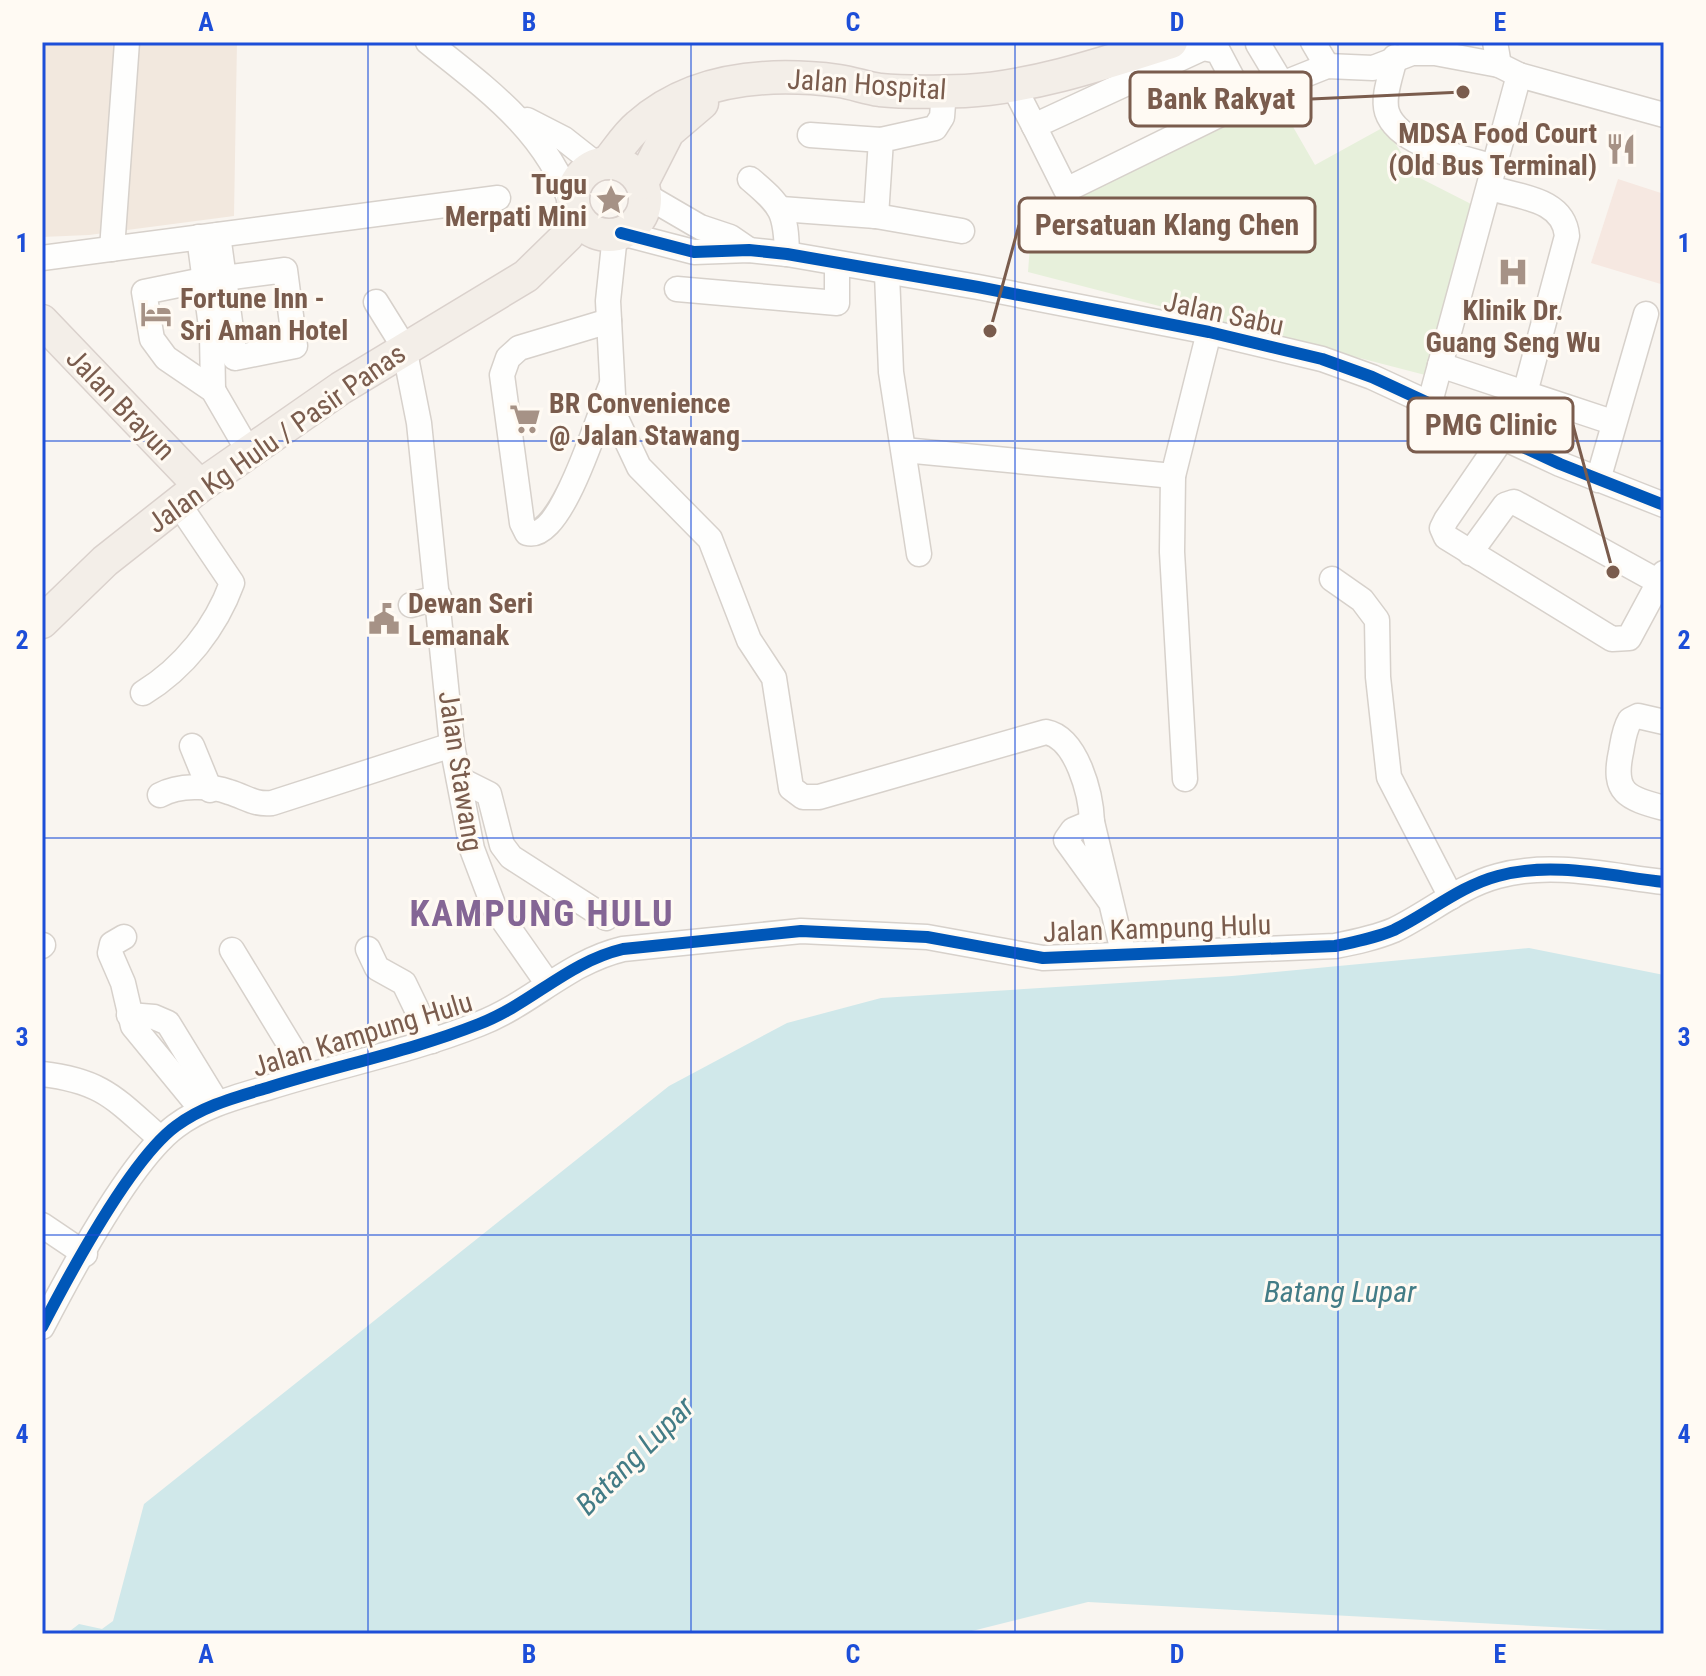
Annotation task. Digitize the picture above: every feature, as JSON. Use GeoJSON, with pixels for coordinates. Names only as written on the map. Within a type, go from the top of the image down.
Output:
{"type":"FeatureCollection","features":[{"type":"Feature","properties":{"kind":"main road","name":"Jalan Hospital"},"geometry":{"type":"LineString","coordinates":[[748,80],[791,78],[840,81],[889,91],[944,91],[1013,85],[1171,42]]}},
{"type":"Feature","properties":{"kind":"main road"},"geometry":{"type":"LineString","coordinates":[[526,276],[568,235],[574,210],[575,185],[580,176],[602,164],[636,127],[674,101],[723,83],[748,80]]}},
{"type":"Feature","properties":{"kind":"main road"},"geometry":{"type":"LineString","coordinates":[[526,276],[564,264],[640,218],[643,189],[668,132],[679,120],[722,91],[748,80]]}},
{"type":"Feature","properties":{"kind":"main road"},"geometry":{"type":"LineString","coordinates":[[602,164],[627,168],[643,189]]}},
{"type":"Feature","properties":{"kind":"main road"},"geometry":{"type":"LineString","coordinates":[[574,210],[581,224],[612,234]]}},
{"type":"Feature","properties":{"kind":"main road","name":"Jalan Kg Hulu / Pasir Panas"},"geometry":{"type":"LineString","coordinates":[[42,622],[82,581],[189,495],[249,452],[404,347],[526,276]]}},
{"type":"Feature","properties":{"kind":"main road","name":"Jalan Brayun"},"geometry":{"type":"LineString","coordinates":[[42,321],[189,495]]}},
{"type":"Feature","properties":{"kind":"street"},"geometry":{"type":"LineString","coordinates":[[112,249],[127,42]]}},
{"type":"Feature","properties":{"kind":"street"},"geometry":{"type":"LineString","coordinates":[[428,42],[518,115],[564,139],[602,164]]}},
{"type":"Feature","properties":{"kind":"street"},"geometry":{"type":"LineString","coordinates":[[1313,42],[1327,66]]}},
{"type":"Feature","properties":{"kind":"street"},"geometry":{"type":"LineString","coordinates":[[1258,44],[1282,84]]}},
{"type":"Feature","properties":{"kind":"street"},"geometry":{"type":"LineString","coordinates":[[1034,126],[1203,48],[1218,51],[1245,102]]}},
{"type":"Feature","properties":{"kind":"street"},"geometry":{"type":"LineString","coordinates":[[1013,85],[1066,190],[1282,84],[1327,66],[1373,68],[1395,57],[1435,53],[1504,61],[1664,115]]}},
{"type":"Feature","properties":{"kind":"street"},"geometry":{"type":"LineString","coordinates":[[1395,57],[1386,101],[1393,123],[1413,140],[1554,207],[1566,224],[1567,236],[1525,393]]}},
{"type":"Feature","properties":{"kind":"street"},"geometry":{"type":"LineString","coordinates":[[1430,402],[1493,177],[1504,61]]}},
{"type":"Feature","properties":{"kind":"street"},"geometry":{"type":"LineString","coordinates":[[810,135],[881,140],[935,128],[942,117],[944,91]]}},
{"type":"Feature","properties":{"kind":"street"},"geometry":{"type":"LineString","coordinates":[[518,115],[561,173],[574,210]]}},
{"type":"Feature","properties":{"kind":"street"},"geometry":{"type":"LineString","coordinates":[[876,216],[881,140]]}},
{"type":"Feature","properties":{"kind":"street"},"geometry":{"type":"LineString","coordinates":[[750,179],[781,209],[786,219],[787,254]]}},
{"type":"Feature","properties":{"kind":"street"},"geometry":{"type":"LineString","coordinates":[[643,189],[700,227],[730,237],[749,250]]}},
{"type":"Feature","properties":{"kind":"street"},"geometry":{"type":"LineString","coordinates":[[42,258],[498,198]]}},
{"type":"Feature","properties":{"kind":"street"},"geometry":{"type":"LineString","coordinates":[[781,209],[876,216],[962,231]]}},
{"type":"Feature","properties":{"kind":"street"},"geometry":{"type":"LineString","coordinates":[[749,250],[694,252],[612,234],[609,321],[611,385],[614,414],[639,467],[710,539],[749,640],[774,678],[788,782],[797,794],[819,797],[1046,732],[1061,737],[1085,787],[1123,952]]}},
{"type":"Feature","properties":{"kind":"street"},"geometry":{"type":"LineString","coordinates":[[209,236],[214,279],[213,390]]}},
{"type":"Feature","properties":{"kind":"street","name":"Jalan Sabu"},"geometry":{"type":"LineString","coordinates":[[749,250],[978,287],[1209,332],[1322,359],[1430,402],[1598,480],[1664,505]]}},
{"type":"Feature","properties":{"kind":"street"},"geometry":{"type":"LineString","coordinates":[[677,289],[837,303],[837,265]]}},
{"type":"Feature","properties":{"kind":"street"},"geometry":{"type":"LineString","coordinates":[[887,274],[891,372],[919,554]]}},
{"type":"Feature","properties":{"kind":"street"},"geometry":{"type":"LineString","coordinates":[[214,279],[144,292],[152,339],[166,358],[213,390],[249,452]]}},
{"type":"Feature","properties":{"kind":"street"},"geometry":{"type":"LineString","coordinates":[[376,302],[404,347]]}},
{"type":"Feature","properties":{"kind":"street"},"geometry":{"type":"LineString","coordinates":[[1598,480],[1612,422],[1646,314]]}},
{"type":"Feature","properties":{"kind":"street"},"geometry":{"type":"LineString","coordinates":[[609,321],[519,348],[504,365],[502,375],[515,474],[522,523],[527,533],[539,532],[560,512],[571,493],[611,385]]}},
{"type":"Feature","properties":{"kind":"street"},"geometry":{"type":"LineString","coordinates":[[1185,779],[1172,552],[1173,476],[1209,332]]}},
{"type":"Feature","properties":{"kind":"street","name":"Jalan Stawang"},"geometry":{"type":"LineString","coordinates":[[404,347],[419,423],[452,745],[472,849],[484,888],[548,984]]}},
{"type":"Feature","properties":{"kind":"street"},"geometry":{"type":"LineString","coordinates":[[1440,365],[1612,422]]}},
{"type":"Feature","properties":{"kind":"street"},"geometry":{"type":"LineString","coordinates":[[1470,553],[1505,505],[1514,502],[1662,577],[1629,638],[1612,639],[1470,553],[1446,537],[1442,528],[1503,437]]}},
{"type":"Feature","properties":{"kind":"street"},"geometry":{"type":"LineString","coordinates":[[904,450],[1173,476]]}},
{"type":"Feature","properties":{"kind":"street"},"geometry":{"type":"LineString","coordinates":[[143,693],[161,681],[205,636],[232,583],[189,495]]}},
{"type":"Feature","properties":{"kind":"street"},"geometry":{"type":"LineString","coordinates":[[1332,579],[1362,600],[1377,620],[1378,677],[1389,777],[1451,897]]}},
{"type":"Feature","properties":{"kind":"street"},"geometry":{"type":"LineString","coordinates":[[411,605],[439,597]]}},
{"type":"Feature","properties":{"kind":"street"},"geometry":{"type":"LineString","coordinates":[[1664,722],[1645,717],[1630,720],[1617,770],[1620,786],[1627,795],[1664,808]]}},
{"type":"Feature","properties":{"kind":"street"},"geometry":{"type":"LineString","coordinates":[[160,795],[181,786],[230,792],[251,803],[272,803],[452,745]]}},
{"type":"Feature","properties":{"kind":"street"},"geometry":{"type":"LineString","coordinates":[[192,746],[210,790]]}},
{"type":"Feature","properties":{"kind":"street"},"geometry":{"type":"LineString","coordinates":[[459,779],[489,794],[502,845],[511,857],[606,918]]}},
{"type":"Feature","properties":{"kind":"street","name":"Jalan Kampung Hulu"},"geometry":{"type":"LineString","coordinates":[[42,1327],[143,1159],[161,1139],[210,1106],[432,1041],[502,1014],[581,963],[611,951],[773,933],[927,937],[1043,958],[1123,952],[1282,949],[1359,942],[1396,929],[1451,897],[1497,876],[1541,870],[1664,882]]}},
{"type":"Feature","properties":{"kind":"street"},"geometry":{"type":"LineString","coordinates":[[124,937],[112,944],[110,953],[123,983],[129,1015],[141,1036],[210,1106]]}},
{"type":"Feature","properties":{"kind":"street"},"geometry":{"type":"LineString","coordinates":[[368,949],[377,968],[404,983],[432,1041]]}},
{"type":"Feature","properties":{"kind":"street"},"geometry":{"type":"LineString","coordinates":[[232,950],[308,1075]]}},
{"type":"Feature","properties":{"kind":"street"},"geometry":{"type":"LineString","coordinates":[[42,1074],[84,1080],[103,1090],[161,1139]]}},
{"type":"Feature","properties":{"kind":"street"},"geometry":{"type":"LineString","coordinates":[[42,1225],[85,1254]]}},
{"type":"Feature","properties":{"kind":"shaded area"},"geometry":{"type":"Polygon","coordinates":[[[42,42],[237,42],[234,216],[89,235],[42,237],[42,42]]]}},
{"type":"Feature","properties":{"kind":"shaded area"},"geometry":{"type":"Polygon","coordinates":[[[1618,179],[1664,194],[1664,285],[1591,263],[1618,179]]]}},
{"type":"Feature","properties":{"kind":"green space"},"geometry":{"type":"Polygon","coordinates":[[[1277,99],[1315,165],[1384,127],[1418,177],[1475,206],[1429,376],[1028,272],[1033,206],[1075,194],[1277,99]]]}},
{"type":"Feature","properties":{"kind":"water","name":"Batang Lupar"},"geometry":{"type":"Polygon","coordinates":[[[1529,948],[1664,975],[1664,1633],[1088,1602],[960,1634],[66,1634],[79,1624],[102,1629],[113,1621],[144,1504],[669,1086],[787,1023],[881,998],[1232,976],[1529,948]]]}},
{"type":"Feature","properties":{"kind":"cycle path"},"geometry":{"type":"LineString","coordinates":[[621,233],[694,252],[749,250],[787,254],[978,287],[1209,332],[1322,359],[1372,377],[1560,464],[1664,505]]}},
{"type":"Feature","properties":{"kind":"cycle path"},"geometry":{"type":"LineString","coordinates":[[42,1327],[84,1249],[121,1190],[158,1142],[176,1126],[209,1107],[233,1098],[428,1042],[479,1024],[516,1006],[585,963],[623,949],[801,931],[927,937],[1043,958],[1335,946],[1394,930],[1471,886],[1518,872],[1581,871],[1664,882]]}},
{"type":"Feature","properties":{"kind":"place","name":"Bank Rakyat"},"geometry":{"type":"Point","coordinates":[1463,92]}},
{"type":"Feature","properties":{"kind":"place","name":"MDSA Food Court (Old Bus Terminal)"},"geometry":{"type":"Point","coordinates":[1621,149]}},
{"type":"Feature","properties":{"kind":"place","name":"Tugu Merpati Mini"},"geometry":{"type":"Point","coordinates":[611,200]}},
{"type":"Feature","properties":{"kind":"place","name":"Klinik Dr. Guang Seng Wu"},"geometry":{"type":"Point","coordinates":[1513,272]}},
{"type":"Feature","properties":{"kind":"place","name":"Fortune Inn - Sri Aman Hotel"},"geometry":{"type":"Point","coordinates":[156,314]}},
{"type":"Feature","properties":{"kind":"place","name":"Persatuan Klang Chen"},"geometry":{"type":"Point","coordinates":[990,331]}},
{"type":"Feature","properties":{"kind":"place","name":"BR Convenience @ Jalan Stawang"},"geometry":{"type":"Point","coordinates":[525,419]}},
{"type":"Feature","properties":{"kind":"place","name":"PMG Clinic"},"geometry":{"type":"Point","coordinates":[1613,572]}},
{"type":"Feature","properties":{"kind":"place","name":"Dewan Seri Lemanak"},"geometry":{"type":"Point","coordinates":[384,619]}},
{"type":"Feature","properties":{"kind":"district","name":"KAMPUNG HULU"},"geometry":{"type":"Point","coordinates":[542,913]}}]}
